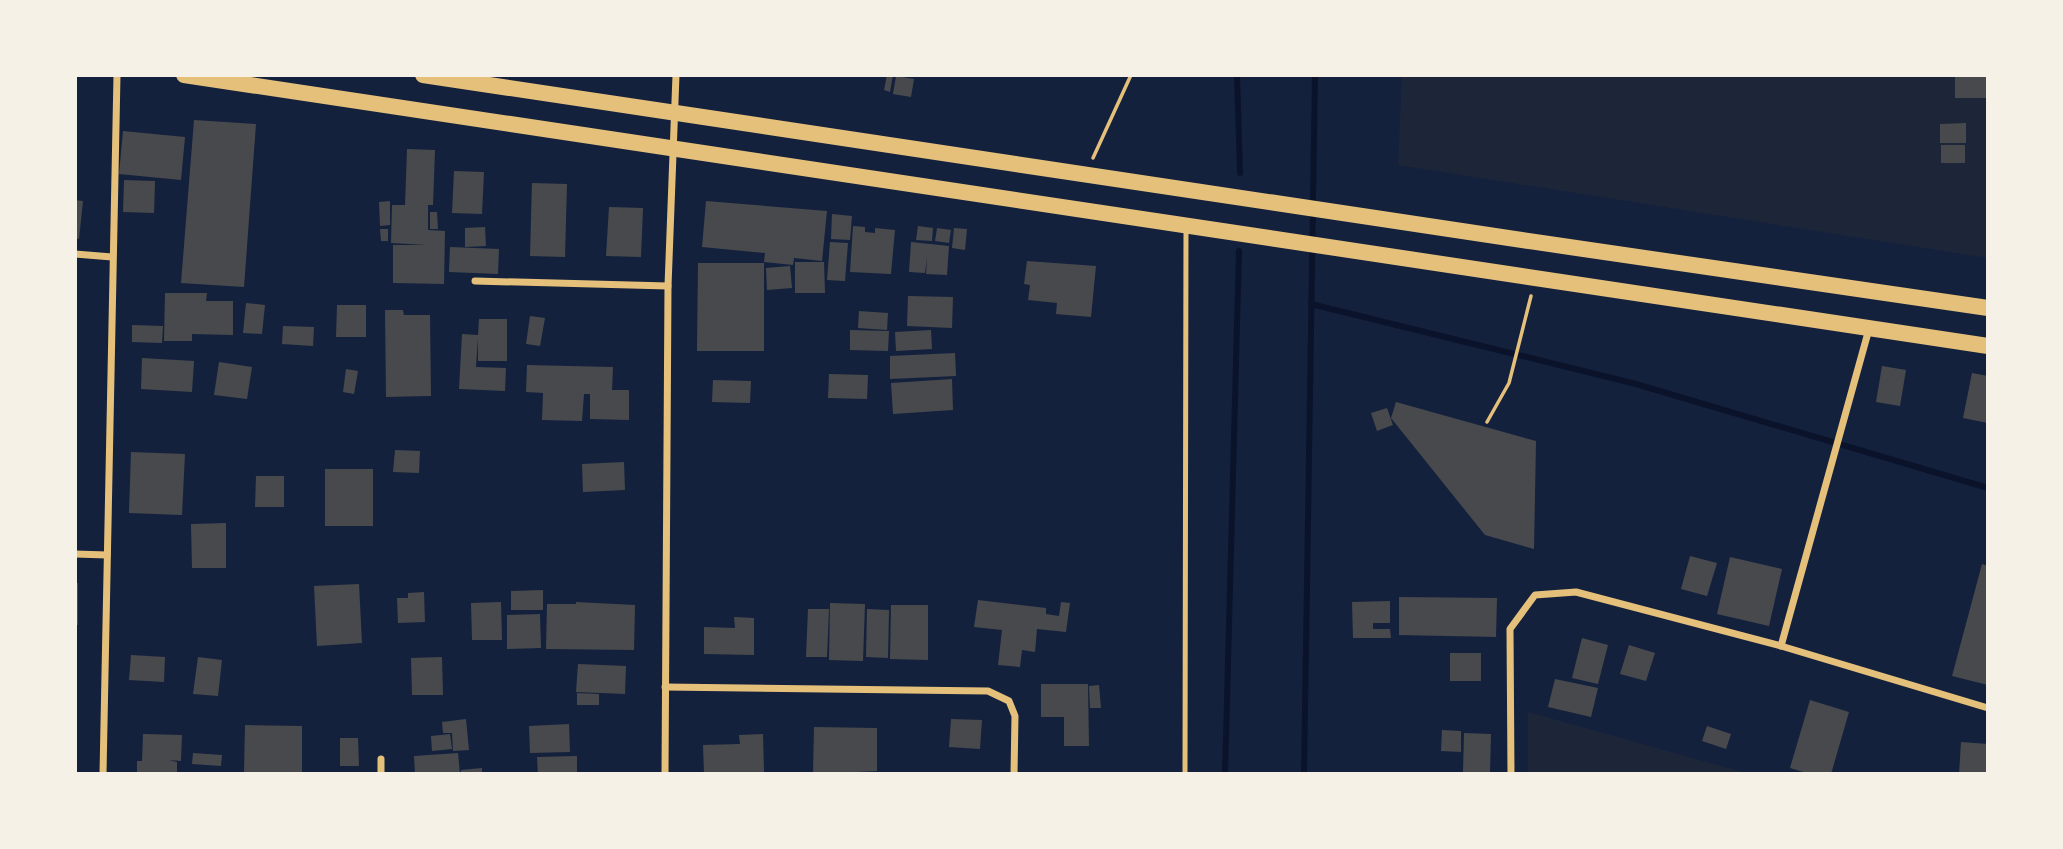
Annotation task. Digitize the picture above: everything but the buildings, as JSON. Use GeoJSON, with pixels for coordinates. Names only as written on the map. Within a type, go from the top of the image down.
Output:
{"type":"FeatureCollection","features":[{"type":"Feature","properties":{"kind":"main road"},"geometry":{"type":"LineString","coordinates":[[184,75],[1347,247],[1988,346]]}},
{"type":"Feature","properties":{"kind":"main road"},"geometry":{"type":"LineString","coordinates":[[423,75],[1086,173],[1349,216],[1988,308]]}},
{"type":"Feature","properties":{"kind":"street"},"geometry":{"type":"LineString","coordinates":[[103,774],[117,75]]}},
{"type":"Feature","properties":{"kind":"street"},"geometry":{"type":"LineString","coordinates":[[665,774],[668,286],[676,75]]}},
{"type":"Feature","properties":{"kind":"street"},"geometry":{"type":"LineString","coordinates":[[75,254],[112,257]]}},
{"type":"Feature","properties":{"kind":"street"},"geometry":{"type":"LineString","coordinates":[[475,281],[668,286]]}},
{"type":"Feature","properties":{"kind":"street"},"geometry":{"type":"LineString","coordinates":[[1781,646],[1869,328]]}},
{"type":"Feature","properties":{"kind":"street"},"geometry":{"type":"LineString","coordinates":[[75,554],[107,555]]}},
{"type":"Feature","properties":{"kind":"street"},"geometry":{"type":"LineString","coordinates":[[1511,774],[1510,628],[1535,595],[1576,593],[1781,646],[1988,708]]}},
{"type":"Feature","properties":{"kind":"street"},"geometry":{"type":"LineString","coordinates":[[665,687],[988,691],[1009,701],[1015,716],[1014,774]]}},
{"type":"Feature","properties":{"kind":"street"},"geometry":{"type":"LineString","coordinates":[[381,758],[381,774]]}},
{"type":"Feature","properties":{"kind":"lane"},"geometry":{"type":"LineString","coordinates":[[1185,774],[1186,223]]}},
{"type":"Feature","properties":{"kind":"path"},"geometry":{"type":"LineString","coordinates":[[1086,173],[1131,75]]}},
{"type":"Feature","properties":{"kind":"path"},"geometry":{"type":"LineString","coordinates":[[1487,422],[1509,383],[1536,277]]}},
{"type":"Feature","properties":{"kind":"shaded area"},"geometry":{"type":"Polygon","coordinates":[[[1402,75],[1988,75],[1988,258],[1398,165],[1402,75]]]}},
{"type":"Feature","properties":{"kind":"shaded area"},"geometry":{"type":"Polygon","coordinates":[[[1528,712],[1750,774],[1528,774],[1528,712]]]}},
{"type":"Feature","properties":{"kind":"waterway"},"geometry":{"type":"LineString","coordinates":[[1237,75],[1240,173]]}},
{"type":"Feature","properties":{"kind":"waterway"},"geometry":{"type":"LineString","coordinates":[[1304,774],[1315,75]]}},
{"type":"Feature","properties":{"kind":"waterway"},"geometry":{"type":"LineString","coordinates":[[1225,774],[1239,251]]}},
{"type":"Feature","properties":{"kind":"waterway"},"geometry":{"type":"LineString","coordinates":[[1311,304],[1636,384],[1988,488]]}}]}
